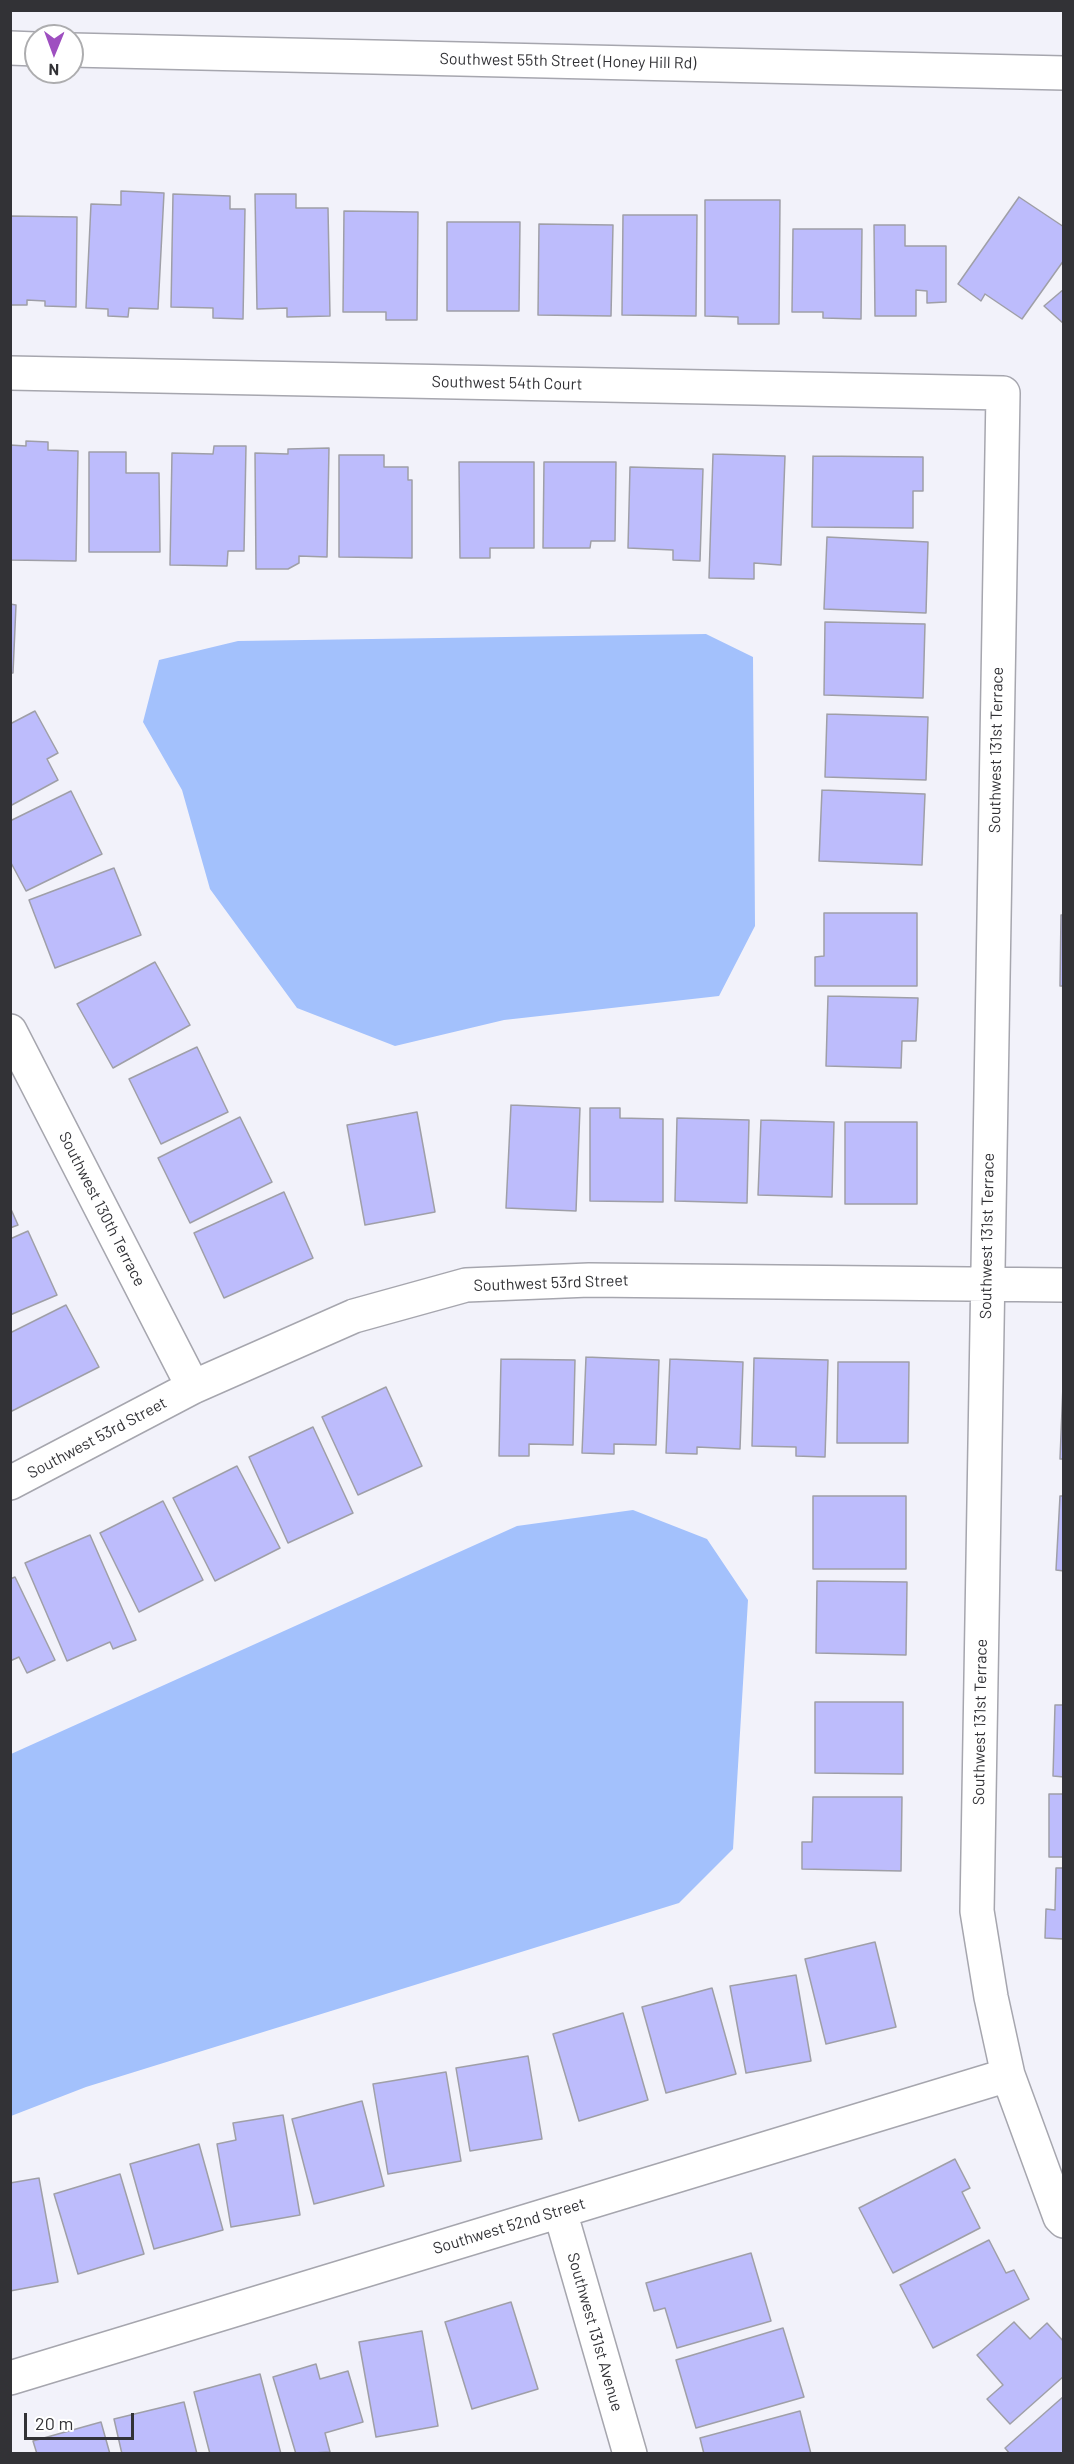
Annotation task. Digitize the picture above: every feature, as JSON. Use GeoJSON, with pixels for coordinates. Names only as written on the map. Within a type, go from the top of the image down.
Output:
{"type":"FeatureCollection","features":[{"type":"Feature","properties":{"kind":"street","name":"Southwest 55th Street (Honey Hill Rd)"},"geometry":{"type":"LineString","coordinates":[[84,50],[1064,73]]}},
{"type":"Feature","properties":{"kind":"street","name":"Southwest 54th Court"},"geometry":{"type":"LineString","coordinates":[[10,373],[1003,393]]}},
{"type":"Feature","properties":{"kind":"street","name":"Southwest 131st Terrace"},"geometry":{"type":"LineString","coordinates":[[1003,393],[977,1911],[991,1996],[1008,2075],[1060,2217],[1064,2221]]}},
{"type":"Feature","properties":{"kind":"street","name":"Southwest 130th Terrace"},"geometry":{"type":"LineString","coordinates":[[10,1031],[193,1387]]}},
{"type":"Feature","properties":{"kind":"street","name":"Southwest 53rd Street"},"geometry":{"type":"LineString","coordinates":[[10,1484],[193,1387],[354,1316],[466,1285],[589,1280],[1064,1285]]}},
{"type":"Feature","properties":{"kind":"street","name":"Southwest 52nd Street"},"geometry":{"type":"LineString","coordinates":[[10,2378],[1008,2075]]}},
{"type":"Feature","properties":{"kind":"street","name":"Southwest 131st Avenue"},"geometry":{"type":"LineString","coordinates":[[560,2211],[630,2454]]}},
{"type":"Feature","properties":{"kind":"water"},"geometry":{"type":"Polygon","coordinates":[[[706,634],[753,657],[755,926],[719,996],[504,1020],[395,1046],[297,1008],[210,889],[182,790],[143,722],[159,660],[238,641],[706,634]]]}},
{"type":"Feature","properties":{"kind":"water"},"geometry":{"type":"Polygon","coordinates":[[[633,1510],[707,1539],[748,1600],[733,1849],[679,1903],[86,2087],[11,2116],[11,1754],[517,1526],[633,1510]]]}},
{"type":"Feature","properties":{"kind":"building"},"geometry":{"type":"Polygon","coordinates":[[[121,191],[164,193],[158,309],[129,308],[128,317],[108,316],[108,309],[86,308],[91,204],[121,205],[121,191]]]}},
{"type":"Feature","properties":{"kind":"building"},"geometry":{"type":"Polygon","coordinates":[[[173,194],[230,196],[230,209],[245,209],[243,319],[213,318],[213,308],[171,307],[173,194]]]}},
{"type":"Feature","properties":{"kind":"building"},"geometry":{"type":"Polygon","coordinates":[[[255,194],[296,194],[296,208],[328,208],[330,316],[287,317],[287,308],[257,309],[255,194]]]}},
{"type":"Feature","properties":{"kind":"building"},"geometry":{"type":"Polygon","coordinates":[[[1019,197],[1064,227],[1064,260],[1022,319],[985,294],[981,301],[958,284],[1019,197]]]}},
{"type":"Feature","properties":{"kind":"building"},"geometry":{"type":"Polygon","coordinates":[[[705,200],[780,200],[779,324],[738,324],[738,317],[705,316],[705,200]]]}},
{"type":"Feature","properties":{"kind":"building"},"geometry":{"type":"Polygon","coordinates":[[[344,211],[418,212],[417,320],[386,320],[386,312],[343,312],[344,211]]]}},
{"type":"Feature","properties":{"kind":"building"},"geometry":{"type":"Polygon","coordinates":[[[623,215],[697,215],[696,316],[622,315],[623,215]]]}},
{"type":"Feature","properties":{"kind":"building"},"geometry":{"type":"Polygon","coordinates":[[[10,216],[77,217],[76,307],[45,306],[45,301],[27,300],[27,305],[10,305],[10,216]]]}},
{"type":"Feature","properties":{"kind":"building"},"geometry":{"type":"Polygon","coordinates":[[[447,222],[520,222],[519,311],[447,311],[447,222]]]}},
{"type":"Feature","properties":{"kind":"building"},"geometry":{"type":"Polygon","coordinates":[[[539,224],[613,225],[611,316],[538,315],[539,224]]]}},
{"type":"Feature","properties":{"kind":"building"},"geometry":{"type":"Polygon","coordinates":[[[874,225],[905,225],[905,246],[946,246],[946,302],[927,303],[927,291],[916,290],[916,316],[875,316],[874,225]]]}},
{"type":"Feature","properties":{"kind":"building"},"geometry":{"type":"Polygon","coordinates":[[[793,229],[862,229],[861,319],[823,318],[823,312],[792,312],[793,229]]]}},
{"type":"Feature","properties":{"kind":"building"},"geometry":{"type":"Polygon","coordinates":[[[1064,289],[1064,324],[1044,306],[1064,289]]]}},
{"type":"Feature","properties":{"kind":"building"},"geometry":{"type":"Polygon","coordinates":[[[26,441],[48,442],[48,450],[78,451],[76,561],[10,560],[10,445],[26,446],[26,441]]]}},
{"type":"Feature","properties":{"kind":"building"},"geometry":{"type":"Polygon","coordinates":[[[214,446],[246,446],[244,551],[228,551],[227,566],[170,565],[172,453],[213,454],[214,446]]]}},
{"type":"Feature","properties":{"kind":"building"},"geometry":{"type":"Polygon","coordinates":[[[329,448],[327,557],[299,556],[299,563],[288,569],[256,569],[255,453],[288,454],[288,449],[329,448]]]}},
{"type":"Feature","properties":{"kind":"building"},"geometry":{"type":"Polygon","coordinates":[[[89,452],[126,452],[126,473],[159,473],[160,552],[89,552],[89,452]]]}},
{"type":"Feature","properties":{"kind":"building"},"geometry":{"type":"Polygon","coordinates":[[[713,454],[785,456],[781,565],[754,563],[754,579],[709,578],[713,454]]]}},
{"type":"Feature","properties":{"kind":"building"},"geometry":{"type":"Polygon","coordinates":[[[339,455],[384,455],[384,467],[408,467],[408,480],[412,480],[412,558],[339,557],[339,455]]]}},
{"type":"Feature","properties":{"kind":"building"},"geometry":{"type":"Polygon","coordinates":[[[813,456],[923,457],[923,491],[913,491],[913,528],[812,527],[813,456]]]}},
{"type":"Feature","properties":{"kind":"building"},"geometry":{"type":"Polygon","coordinates":[[[459,462],[534,462],[534,548],[490,548],[490,558],[460,558],[459,462]]]}},
{"type":"Feature","properties":{"kind":"building"},"geometry":{"type":"Polygon","coordinates":[[[544,462],[616,462],[615,541],[591,541],[590,548],[543,548],[544,462]]]}},
{"type":"Feature","properties":{"kind":"building"},"geometry":{"type":"Polygon","coordinates":[[[630,467],[703,469],[700,561],[673,560],[673,550],[628,548],[630,467]]]}},
{"type":"Feature","properties":{"kind":"building"},"geometry":{"type":"Polygon","coordinates":[[[827,537],[928,542],[926,613],[824,609],[827,537]]]}},
{"type":"Feature","properties":{"kind":"building"},"geometry":{"type":"Polygon","coordinates":[[[10,604],[16,605],[13,673],[10,673],[10,604]]]}},
{"type":"Feature","properties":{"kind":"building"},"geometry":{"type":"Polygon","coordinates":[[[825,622],[925,624],[923,698],[824,695],[825,622]]]}},
{"type":"Feature","properties":{"kind":"building"},"geometry":{"type":"Polygon","coordinates":[[[35,711],[58,753],[47,759],[58,780],[10,806],[10,724],[35,711]]]}},
{"type":"Feature","properties":{"kind":"building"},"geometry":{"type":"Polygon","coordinates":[[[827,714],[928,717],[926,780],[825,777],[827,714]]]}},
{"type":"Feature","properties":{"kind":"building"},"geometry":{"type":"Polygon","coordinates":[[[822,790],[925,794],[922,865],[819,861],[822,790]]]}},
{"type":"Feature","properties":{"kind":"building"},"geometry":{"type":"Polygon","coordinates":[[[71,791],[102,854],[26,891],[10,861],[10,821],[71,791]]]}},
{"type":"Feature","properties":{"kind":"building"},"geometry":{"type":"Polygon","coordinates":[[[114,868],[141,935],[55,968],[29,900],[114,868]]]}},
{"type":"Feature","properties":{"kind":"building"},"geometry":{"type":"Polygon","coordinates":[[[824,913],[917,913],[917,986],[815,986],[815,957],[824,956],[824,913]]]}},
{"type":"Feature","properties":{"kind":"building"},"geometry":{"type":"Polygon","coordinates":[[[1061,915],[1064,915],[1064,986],[1060,986],[1061,915]]]}},
{"type":"Feature","properties":{"kind":"building"},"geometry":{"type":"Polygon","coordinates":[[[155,962],[190,1025],[113,1068],[77,1004],[155,962]]]}},
{"type":"Feature","properties":{"kind":"building"},"geometry":{"type":"Polygon","coordinates":[[[828,996],[918,998],[916,1041],[902,1041],[901,1068],[826,1066],[828,996]]]}},
{"type":"Feature","properties":{"kind":"building"},"geometry":{"type":"Polygon","coordinates":[[[197,1047],[228,1112],[161,1144],[129,1079],[197,1047]]]}},
{"type":"Feature","properties":{"kind":"building"},"geometry":{"type":"Polygon","coordinates":[[[511,1105],[580,1108],[576,1211],[506,1208],[511,1105]]]}},
{"type":"Feature","properties":{"kind":"building"},"geometry":{"type":"Polygon","coordinates":[[[590,1108],[620,1108],[620,1118],[663,1119],[663,1202],[590,1201],[590,1108]]]}},
{"type":"Feature","properties":{"kind":"building"},"geometry":{"type":"Polygon","coordinates":[[[417,1112],[435,1212],[365,1225],[347,1125],[417,1112]]]}},
{"type":"Feature","properties":{"kind":"building"},"geometry":{"type":"Polygon","coordinates":[[[240,1117],[272,1182],[190,1223],[158,1158],[240,1117]]]}},
{"type":"Feature","properties":{"kind":"building"},"geometry":{"type":"Polygon","coordinates":[[[677,1118],[749,1120],[747,1203],[675,1201],[677,1118]]]}},
{"type":"Feature","properties":{"kind":"building"},"geometry":{"type":"Polygon","coordinates":[[[761,1120],[834,1122],[832,1197],[758,1195],[761,1120]]]}},
{"type":"Feature","properties":{"kind":"building"},"geometry":{"type":"Polygon","coordinates":[[[845,1122],[917,1122],[917,1204],[845,1204],[845,1122]]]}},
{"type":"Feature","properties":{"kind":"building"},"geometry":{"type":"Polygon","coordinates":[[[284,1192],[313,1258],[224,1298],[194,1233],[284,1192]]]}},
{"type":"Feature","properties":{"kind":"building"},"geometry":{"type":"Polygon","coordinates":[[[10,1207],[18,1225],[10,1228],[10,1207]]]}},
{"type":"Feature","properties":{"kind":"building"},"geometry":{"type":"Polygon","coordinates":[[[28,1231],[57,1295],[10,1315],[10,1239],[28,1231]]]}},
{"type":"Feature","properties":{"kind":"building"},"geometry":{"type":"Polygon","coordinates":[[[66,1305],[99,1367],[10,1412],[10,1333],[66,1305]]]}},
{"type":"Feature","properties":{"kind":"building"},"geometry":{"type":"Polygon","coordinates":[[[586,1357],[659,1360],[656,1445],[614,1444],[614,1454],[582,1453],[586,1357]]]}},
{"type":"Feature","properties":{"kind":"building"},"geometry":{"type":"Polygon","coordinates":[[[754,1358],[828,1360],[825,1457],[796,1456],[796,1447],[752,1446],[754,1358]]]}},
{"type":"Feature","properties":{"kind":"building"},"geometry":{"type":"Polygon","coordinates":[[[501,1359],[575,1360],[573,1445],[529,1444],[529,1456],[499,1456],[501,1359]]]}},
{"type":"Feature","properties":{"kind":"building"},"geometry":{"type":"Polygon","coordinates":[[[670,1359],[743,1362],[740,1449],[697,1447],[697,1454],[666,1453],[670,1359]]]}},
{"type":"Feature","properties":{"kind":"building"},"geometry":{"type":"Polygon","coordinates":[[[1064,1361],[1064,1459],[1060,1459],[1064,1361]]]}},
{"type":"Feature","properties":{"kind":"building"},"geometry":{"type":"Polygon","coordinates":[[[838,1362],[909,1362],[908,1443],[837,1443],[838,1362]]]}},
{"type":"Feature","properties":{"kind":"building"},"geometry":{"type":"Polygon","coordinates":[[[386,1387],[422,1466],[358,1495],[322,1417],[386,1387]]]}},
{"type":"Feature","properties":{"kind":"building"},"geometry":{"type":"Polygon","coordinates":[[[313,1427],[353,1513],[288,1543],[249,1457],[313,1427]]]}},
{"type":"Feature","properties":{"kind":"building"},"geometry":{"type":"Polygon","coordinates":[[[237,1466],[280,1548],[215,1581],[173,1498],[237,1466]]]}},
{"type":"Feature","properties":{"kind":"building"},"geometry":{"type":"Polygon","coordinates":[[[813,1496],[906,1496],[906,1569],[813,1569],[813,1496]]]}},
{"type":"Feature","properties":{"kind":"building"},"geometry":{"type":"Polygon","coordinates":[[[1060,1496],[1064,1496],[1064,1571],[1056,1570],[1060,1496]]]}},
{"type":"Feature","properties":{"kind":"building"},"geometry":{"type":"Polygon","coordinates":[[[163,1501],[203,1580],[139,1612],[100,1533],[163,1501]]]}},
{"type":"Feature","properties":{"kind":"building"},"geometry":{"type":"Polygon","coordinates":[[[90,1535],[136,1640],[113,1649],[110,1642],[67,1661],[25,1563],[90,1535]]]}},
{"type":"Feature","properties":{"kind":"building"},"geometry":{"type":"Polygon","coordinates":[[[15,1577],[55,1660],[27,1673],[19,1657],[10,1661],[10,1579],[15,1577]]]}},
{"type":"Feature","properties":{"kind":"building"},"geometry":{"type":"Polygon","coordinates":[[[817,1581],[907,1582],[906,1655],[816,1653],[817,1581]]]}},
{"type":"Feature","properties":{"kind":"building"},"geometry":{"type":"Polygon","coordinates":[[[815,1702],[903,1702],[903,1774],[815,1773],[815,1702]]]}},
{"type":"Feature","properties":{"kind":"building"},"geometry":{"type":"Polygon","coordinates":[[[1055,1705],[1064,1705],[1064,1777],[1053,1776],[1055,1705]]]}},
{"type":"Feature","properties":{"kind":"building"},"geometry":{"type":"Polygon","coordinates":[[[1049,1794],[1064,1794],[1064,1857],[1049,1857],[1049,1794]]]}},
{"type":"Feature","properties":{"kind":"building"},"geometry":{"type":"Polygon","coordinates":[[[813,1797],[902,1797],[901,1871],[802,1869],[802,1842],[812,1842],[813,1797]]]}},
{"type":"Feature","properties":{"kind":"building"},"geometry":{"type":"Polygon","coordinates":[[[1056,1868],[1064,1868],[1064,1939],[1045,1938],[1046,1909],[1055,1910],[1056,1868]]]}},
{"type":"Feature","properties":{"kind":"building"},"geometry":{"type":"Polygon","coordinates":[[[875,1942],[896,2027],[826,2044],[805,1959],[875,1942]]]}},
{"type":"Feature","properties":{"kind":"building"},"geometry":{"type":"Polygon","coordinates":[[[796,1975],[811,2061],[746,2073],[730,1986],[796,1975]]]}},
{"type":"Feature","properties":{"kind":"building"},"geometry":{"type":"Polygon","coordinates":[[[712,1988],[736,2074],[666,2093],[642,2007],[712,1988]]]}},
{"type":"Feature","properties":{"kind":"building"},"geometry":{"type":"Polygon","coordinates":[[[623,2013],[648,2100],[579,2121],[553,2034],[623,2013]]]}},
{"type":"Feature","properties":{"kind":"building"},"geometry":{"type":"Polygon","coordinates":[[[528,2056],[542,2139],[470,2151],[456,2068],[528,2056]]]}},
{"type":"Feature","properties":{"kind":"building"},"geometry":{"type":"Polygon","coordinates":[[[446,2072],[461,2161],[388,2174],[373,2084],[446,2072]]]}},
{"type":"Feature","properties":{"kind":"building"},"geometry":{"type":"Polygon","coordinates":[[[362,2101],[384,2186],[314,2204],[292,2119],[362,2101]]]}},
{"type":"Feature","properties":{"kind":"building"},"geometry":{"type":"Polygon","coordinates":[[[283,2115],[300,2215],[231,2227],[217,2144],[236,2140],[233,2123],[283,2115]]]}},
{"type":"Feature","properties":{"kind":"building"},"geometry":{"type":"Polygon","coordinates":[[[199,2144],[223,2230],[154,2249],[130,2164],[199,2144]]]}},
{"type":"Feature","properties":{"kind":"building"},"geometry":{"type":"Polygon","coordinates":[[[955,2159],[970,2188],[962,2192],[980,2228],[893,2273],[859,2208],[955,2159]]]}},
{"type":"Feature","properties":{"kind":"building"},"geometry":{"type":"Polygon","coordinates":[[[120,2174],[144,2254],[78,2274],[54,2194],[120,2174]]]}},
{"type":"Feature","properties":{"kind":"building"},"geometry":{"type":"Polygon","coordinates":[[[39,2178],[58,2282],[10,2291],[10,2183],[39,2178]]]}},
{"type":"Feature","properties":{"kind":"building"},"geometry":{"type":"Polygon","coordinates":[[[989,2240],[1006,2273],[1014,2270],[1029,2299],[933,2348],[900,2285],[989,2240]]]}},
{"type":"Feature","properties":{"kind":"building"},"geometry":{"type":"Polygon","coordinates":[[[751,2253],[771,2321],[677,2348],[665,2308],[654,2311],[646,2283],[751,2253]]]}},
{"type":"Feature","properties":{"kind":"building"},"geometry":{"type":"Polygon","coordinates":[[[511,2302],[538,2389],[472,2409],[445,2322],[511,2302]]]}},
{"type":"Feature","properties":{"kind":"building"},"geometry":{"type":"Polygon","coordinates":[[[1014,2322],[1030,2339],[1047,2323],[1064,2342],[1064,2376],[1010,2424],[987,2399],[1003,2385],[977,2355],[1014,2322]]]}},
{"type":"Feature","properties":{"kind":"building"},"geometry":{"type":"Polygon","coordinates":[[[783,2328],[804,2397],[696,2428],[676,2360],[783,2328]]]}},
{"type":"Feature","properties":{"kind":"building"},"geometry":{"type":"Polygon","coordinates":[[[422,2331],[438,2426],[376,2437],[359,2342],[422,2331]]]}},
{"type":"Feature","properties":{"kind":"building"},"geometry":{"type":"Polygon","coordinates":[[[316,2364],[320,2379],[348,2371],[363,2422],[325,2433],[330,2452],[296,2454],[273,2377],[316,2364]]]}},
{"type":"Feature","properties":{"kind":"building"},"geometry":{"type":"Polygon","coordinates":[[[260,2374],[281,2454],[210,2454],[194,2392],[260,2374]]]}},
{"type":"Feature","properties":{"kind":"building"},"geometry":{"type":"Polygon","coordinates":[[[1064,2396],[1064,2454],[1010,2454],[1005,2448],[1064,2396]]]}},
{"type":"Feature","properties":{"kind":"building"},"geometry":{"type":"Polygon","coordinates":[[[184,2402],[197,2454],[122,2454],[114,2419],[184,2402]]]}},
{"type":"Feature","properties":{"kind":"building"},"geometry":{"type":"Polygon","coordinates":[[[800,2411],[811,2454],[704,2454],[700,2438],[800,2411]]]}},
{"type":"Feature","properties":{"kind":"building"},"geometry":{"type":"Polygon","coordinates":[[[101,2422],[110,2454],[37,2454],[33,2441],[101,2422]]]}}]}
